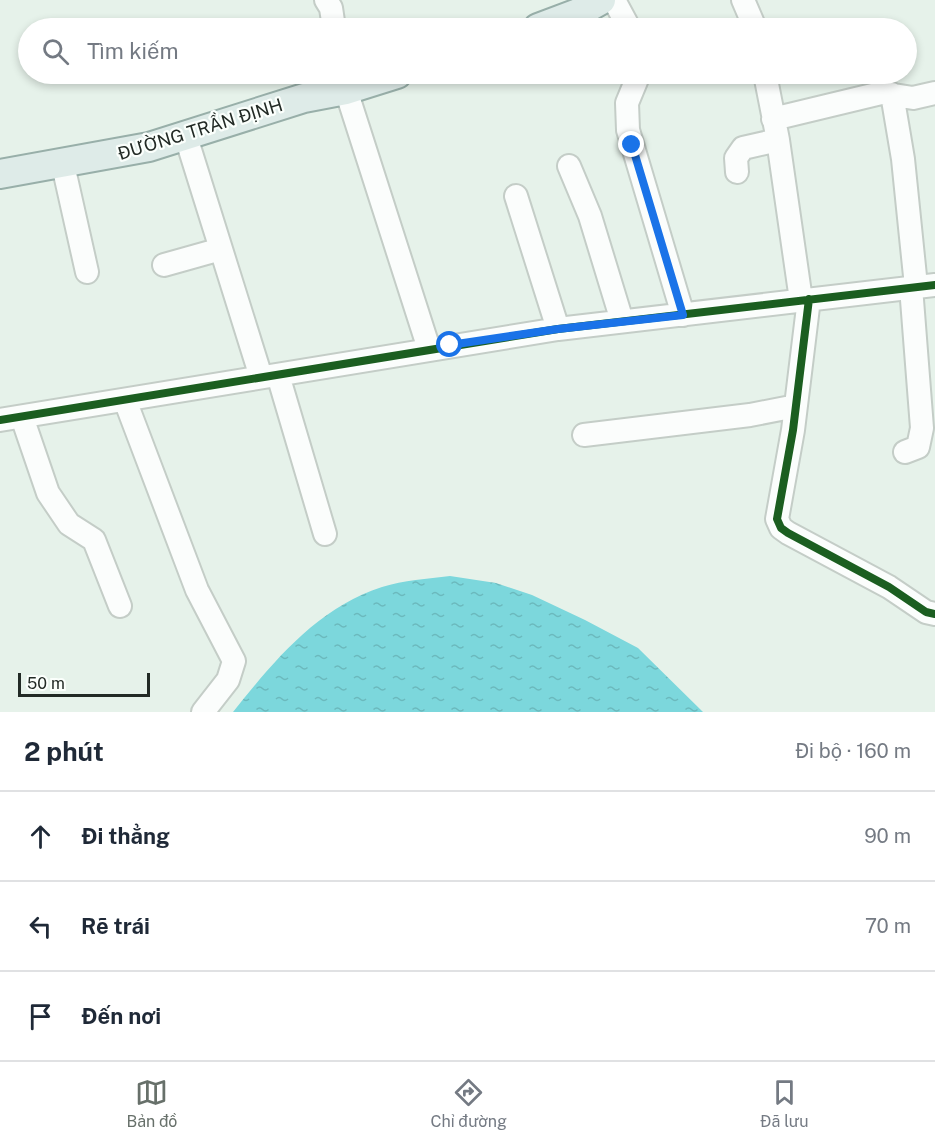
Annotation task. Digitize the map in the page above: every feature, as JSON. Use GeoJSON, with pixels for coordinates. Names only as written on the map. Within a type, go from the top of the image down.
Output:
{"type":"FeatureCollection","features":[{"type":"Feature","properties":{"kind":"main road"},"geometry":{"type":"LineString","coordinates":[[565,18],[601,0]]}},
{"type":"Feature","properties":{"kind":"main road","name":"ĐƯỜNG TRẦN ĐỊNH"},"geometry":{"type":"LineString","coordinates":[[0,174],[63,165],[186,137],[340,85]]}},
{"type":"Feature","properties":{"kind":"street"},"geometry":{"type":"LineString","coordinates":[[326,0],[331,8],[332,18]]}},
{"type":"Feature","properties":{"kind":"street"},"geometry":{"type":"LineString","coordinates":[[614,0],[624,18]]}},
{"type":"Feature","properties":{"kind":"street"},"geometry":{"type":"LineString","coordinates":[[743,0],[751,18]]}},
{"type":"Feature","properties":{"kind":"street"},"geometry":{"type":"LineString","coordinates":[[635,84],[627,104],[628,129],[683,315]]}},
{"type":"Feature","properties":{"kind":"street"},"geometry":{"type":"LineString","coordinates":[[767,84],[805,299],[796,406],[777,519],[778,525],[788,533],[889,587],[926,612],[935,614]]}},
{"type":"Feature","properties":{"kind":"street"},"geometry":{"type":"LineString","coordinates":[[340,85],[429,349]]}},
{"type":"Feature","properties":{"kind":"street"},"geometry":{"type":"LineString","coordinates":[[737,172],[736,158],[742,148],[776,129],[881,93],[913,98],[935,93]]}},
{"type":"Feature","properties":{"kind":"street"},"geometry":{"type":"LineString","coordinates":[[892,94],[921,286],[922,420],[918,447],[905,452]]}},
{"type":"Feature","properties":{"kind":"street"},"geometry":{"type":"LineString","coordinates":[[186,137],[221,249],[325,534]]}},
{"type":"Feature","properties":{"kind":"street"},"geometry":{"type":"LineString","coordinates":[[63,165],[87,272]]}},
{"type":"Feature","properties":{"kind":"street"},"geometry":{"type":"LineString","coordinates":[[569,166],[590,216],[622,321]]}},
{"type":"Feature","properties":{"kind":"street"},"geometry":{"type":"LineString","coordinates":[[516,196],[558,329]]}},
{"type":"Feature","properties":{"kind":"street"},"geometry":{"type":"LineString","coordinates":[[164,265],[221,249]]}},
{"type":"Feature","properties":{"kind":"street"},"geometry":{"type":"LineString","coordinates":[[120,606],[94,540],[69,524],[48,493],[11,418],[558,329],[921,286]]}},
{"type":"Feature","properties":{"kind":"street"},"geometry":{"type":"LineString","coordinates":[[126,400],[197,590],[207,613],[232,655],[233,670],[203,712]]}},
{"type":"Feature","properties":{"kind":"street"},"geometry":{"type":"LineString","coordinates":[[584,435],[750,415],[796,406]]}},
{"type":"Feature","properties":{"kind":"water"},"geometry":{"type":"Polygon","coordinates":[[[450,576],[496,583],[532,595],[638,648],[703,712],[233,712],[264,674],[299,638],[337,608],[382,587],[407,581],[450,576]]]}},
{"type":"Feature","properties":{"kind":"cycle path"},"geometry":{"type":"LineString","coordinates":[[0,420],[558,329],[935,285]]}},
{"type":"Feature","properties":{"kind":"cycle path"},"geometry":{"type":"LineString","coordinates":[[809,299],[793,430],[777,519],[781,528],[788,533],[889,587],[926,612],[935,614]]}},
{"type":"Feature","properties":{"kind":"route"},"geometry":{"type":"LineString","coordinates":[[450,345],[558,329],[683,315],[632,145]]}}]}
